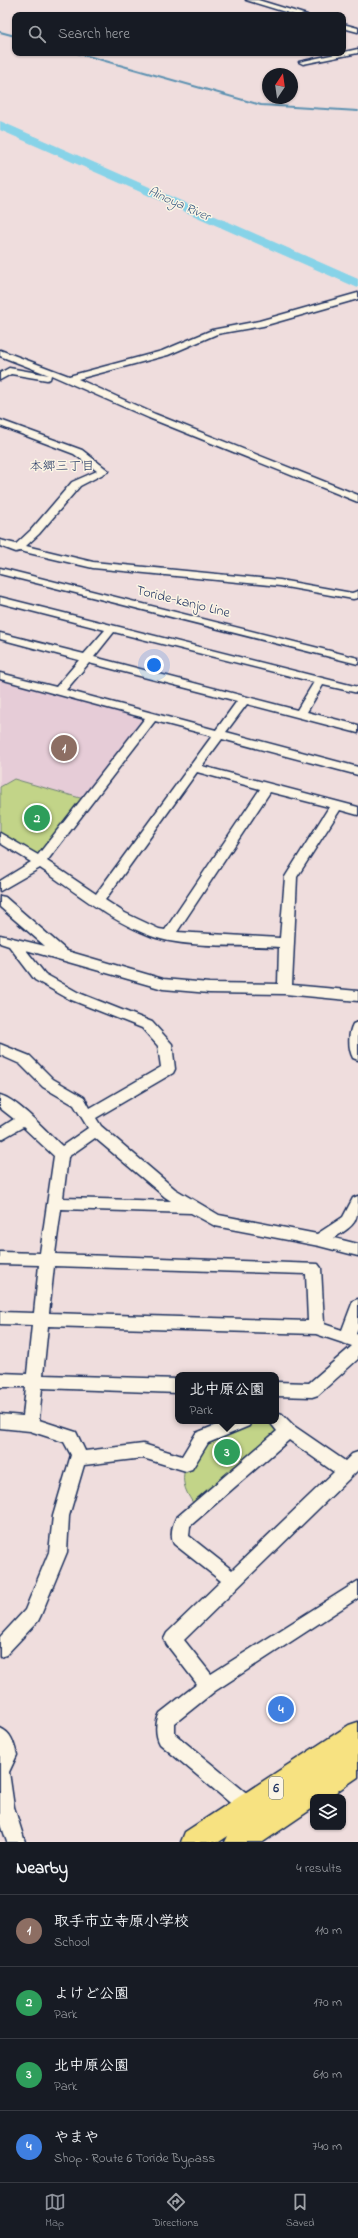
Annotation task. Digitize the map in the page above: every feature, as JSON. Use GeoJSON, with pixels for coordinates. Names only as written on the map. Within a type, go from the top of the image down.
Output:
{"type":"FeatureCollection","features":[{"type":"Feature","properties":{"kind":"highway","name":"6"},"geometry":{"type":"LineString","coordinates":[[195,1842],[358,1734]]}},
{"type":"Feature","properties":{"kind":"highway","name":"6"},"geometry":{"type":"LineString","coordinates":[[239,1842],[358,1762]]}},
{"type":"Feature","properties":{"kind":"street"},"geometry":{"type":"LineString","coordinates":[[250,0],[292,12]]}},
{"type":"Feature","properties":{"kind":"street"},"geometry":{"type":"LineString","coordinates":[[346,27],[358,30]]}},
{"type":"Feature","properties":{"kind":"street"},"geometry":{"type":"LineString","coordinates":[[346,53],[358,51]]}},
{"type":"Feature","properties":{"kind":"street"},"geometry":{"type":"LineString","coordinates":[[303,62],[333,56]]}},
{"type":"Feature","properties":{"kind":"street"},"geometry":{"type":"LineString","coordinates":[[0,377],[9,371],[72,380],[165,352],[215,332],[260,324],[332,305],[358,296]]}},
{"type":"Feature","properties":{"kind":"street"},"geometry":{"type":"LineString","coordinates":[[0,353],[72,380],[152,416],[358,499]]}},
{"type":"Feature","properties":{"kind":"street"},"geometry":{"type":"LineString","coordinates":[[0,364],[40,376]]}},
{"type":"Feature","properties":{"kind":"street"},"geometry":{"type":"LineString","coordinates":[[0,423],[78,452],[104,471],[76,484],[35,532],[16,548]]}},
{"type":"Feature","properties":{"kind":"street"},"geometry":{"type":"LineString","coordinates":[[0,543],[93,565],[280,583],[353,596],[358,594]]}},
{"type":"Feature","properties":{"kind":"street","name":"Toride-kanjo Line"},"geometry":{"type":"LineString","coordinates":[[0,571],[358,661]]}},
{"type":"Feature","properties":{"kind":"street"},"geometry":{"type":"LineString","coordinates":[[0,600],[358,690]]}},
{"type":"Feature","properties":{"kind":"street"},"geometry":{"type":"LineString","coordinates":[[58,692],[112,628]]}},
{"type":"Feature","properties":{"kind":"street"},"geometry":{"type":"LineString","coordinates":[[0,636],[358,729]]}},
{"type":"Feature","properties":{"kind":"street"},"geometry":{"type":"LineString","coordinates":[[0,676],[358,771]]}},
{"type":"Feature","properties":{"kind":"street"},"geometry":{"type":"LineString","coordinates":[[300,714],[320,681]]}},
{"type":"Feature","properties":{"kind":"street"},"geometry":{"type":"LineString","coordinates":[[97,902],[244,700]]}},
{"type":"Feature","properties":{"kind":"street"},"geometry":{"type":"LineString","coordinates":[[0,887],[40,862],[152,716]]}},
{"type":"Feature","properties":{"kind":"street"},"geometry":{"type":"LineString","coordinates":[[195,768],[358,811]]}},
{"type":"Feature","properties":{"kind":"street"},"geometry":{"type":"LineString","coordinates":[[168,935],[267,787]]}},
{"type":"Feature","properties":{"kind":"street"},"geometry":{"type":"LineString","coordinates":[[285,989],[286,943],[291,877],[337,805]]}},
{"type":"Feature","properties":{"kind":"street"},"geometry":{"type":"LineString","coordinates":[[0,837],[40,862],[97,902],[120,916],[156,933],[286,943]]}},
{"type":"Feature","properties":{"kind":"street"},"geometry":{"type":"LineString","coordinates":[[0,900],[65,956]]}},
{"type":"Feature","properties":{"kind":"street"},"geometry":{"type":"LineString","coordinates":[[0,940],[65,956],[163,984],[209,988],[285,989],[358,996]]}},
{"type":"Feature","properties":{"kind":"street"},"geometry":{"type":"LineString","coordinates":[[14,943],[40,977],[74,996],[147,1025],[165,1044],[168,1069],[88,1116]]}},
{"type":"Feature","properties":{"kind":"street"},"geometry":{"type":"LineString","coordinates":[[358,1027],[356,1048],[358,1055]]}},
{"type":"Feature","properties":{"kind":"street"},"geometry":{"type":"LineString","coordinates":[[0,1049],[25,1060],[48,1083],[79,1101],[96,1130],[170,1193],[215,1220],[319,1240],[358,1250]]}},
{"type":"Feature","properties":{"kind":"street"},"geometry":{"type":"LineString","coordinates":[[0,1100],[24,1119],[61,1154]]}},
{"type":"Feature","properties":{"kind":"street"},"geometry":{"type":"LineString","coordinates":[[0,1135],[24,1119]]}},
{"type":"Feature","properties":{"kind":"street"},"geometry":{"type":"LineString","coordinates":[[30,1424],[47,1260],[61,1154],[96,1130]]}},
{"type":"Feature","properties":{"kind":"street"},"geometry":{"type":"LineString","coordinates":[[319,1240],[349,1221],[358,1202]]}},
{"type":"Feature","properties":{"kind":"street"},"geometry":{"type":"LineString","coordinates":[[54,1203],[193,1207]]}},
{"type":"Feature","properties":{"kind":"street"},"geometry":{"type":"LineString","coordinates":[[0,1258],[313,1268],[316,1328]]}},
{"type":"Feature","properties":{"kind":"street"},"geometry":{"type":"LineString","coordinates":[[0,1318],[316,1328],[352,1339],[358,1305]]}},
{"type":"Feature","properties":{"kind":"street"},"geometry":{"type":"LineString","coordinates":[[279,1389],[312,1390],[358,1350]]}},
{"type":"Feature","properties":{"kind":"street"},"geometry":{"type":"LineString","coordinates":[[0,1380],[175,1386]]}},
{"type":"Feature","properties":{"kind":"street"},"geometry":{"type":"LineString","coordinates":[[0,1421],[30,1424],[70,1437],[79,1455],[61,1516],[58,1552],[32,1615],[0,1649]]}},
{"type":"Feature","properties":{"kind":"street"},"geometry":{"type":"LineString","coordinates":[[209,1685],[173,1639],[352,1465],[288,1431],[279,1422]]}},
{"type":"Feature","properties":{"kind":"street"},"geometry":{"type":"LineString","coordinates":[[78,1459],[143,1451],[186,1464],[202,1438],[236,1424]]}},
{"type":"Feature","properties":{"kind":"street"},"geometry":{"type":"LineString","coordinates":[[233,1581],[180,1540],[182,1523],[288,1431]]}},
{"type":"Feature","properties":{"kind":"street"},"geometry":{"type":"LineString","coordinates":[[248,1806],[166,1738],[166,1719],[209,1685],[358,1589]]}},
{"type":"Feature","properties":{"kind":"street"},"geometry":{"type":"LineString","coordinates":[[0,1737],[6,1744],[8,1755],[0,1772],[5,1807],[16,1842]]}},
{"type":"Feature","properties":{"kind":"shaded area"},"geometry":{"type":"Polygon","coordinates":[[[0,676],[152,717],[87,800],[14,779],[0,787],[0,676]]]}},
{"type":"Feature","properties":{"kind":"green space"},"geometry":{"type":"Polygon","coordinates":[[[14,779],[87,800],[40,862],[0,837],[0,787],[14,779]]]}},
{"type":"Feature","properties":{"kind":"green space"},"geometry":{"type":"Polygon","coordinates":[[[236,1424],[278,1424],[288,1431],[196,1507],[185,1489],[184,1474],[189,1459],[198,1441],[236,1424]]]}},
{"type":"Feature","properties":{"kind":"waterway"},"geometry":{"type":"LineString","coordinates":[[0,32],[12,35]]}},
{"type":"Feature","properties":{"kind":"waterway"},"geometry":{"type":"LineString","coordinates":[[88,56],[261,105],[358,111]]}},
{"type":"Feature","properties":{"kind":"waterway","name":"Ainoya River"},"geometry":{"type":"LineString","coordinates":[[0,125],[358,284]]}},
{"type":"Feature","properties":{"kind":"place","name":"取手市立寺原小学校"},"geometry":{"type":"Point","coordinates":[64,748]}},
{"type":"Feature","properties":{"kind":"place","name":"よけど公園"},"geometry":{"type":"Point","coordinates":[37,818]}},
{"type":"Feature","properties":{"kind":"place","name":"北中原公園"},"geometry":{"type":"Point","coordinates":[227,1452]}},
{"type":"Feature","properties":{"kind":"place","name":"やまや"},"geometry":{"type":"Point","coordinates":[281,1709]}},
{"type":"Feature","properties":{"kind":"district","name":"本郷三丁目"},"geometry":{"type":"Point","coordinates":[62,466]}}]}
